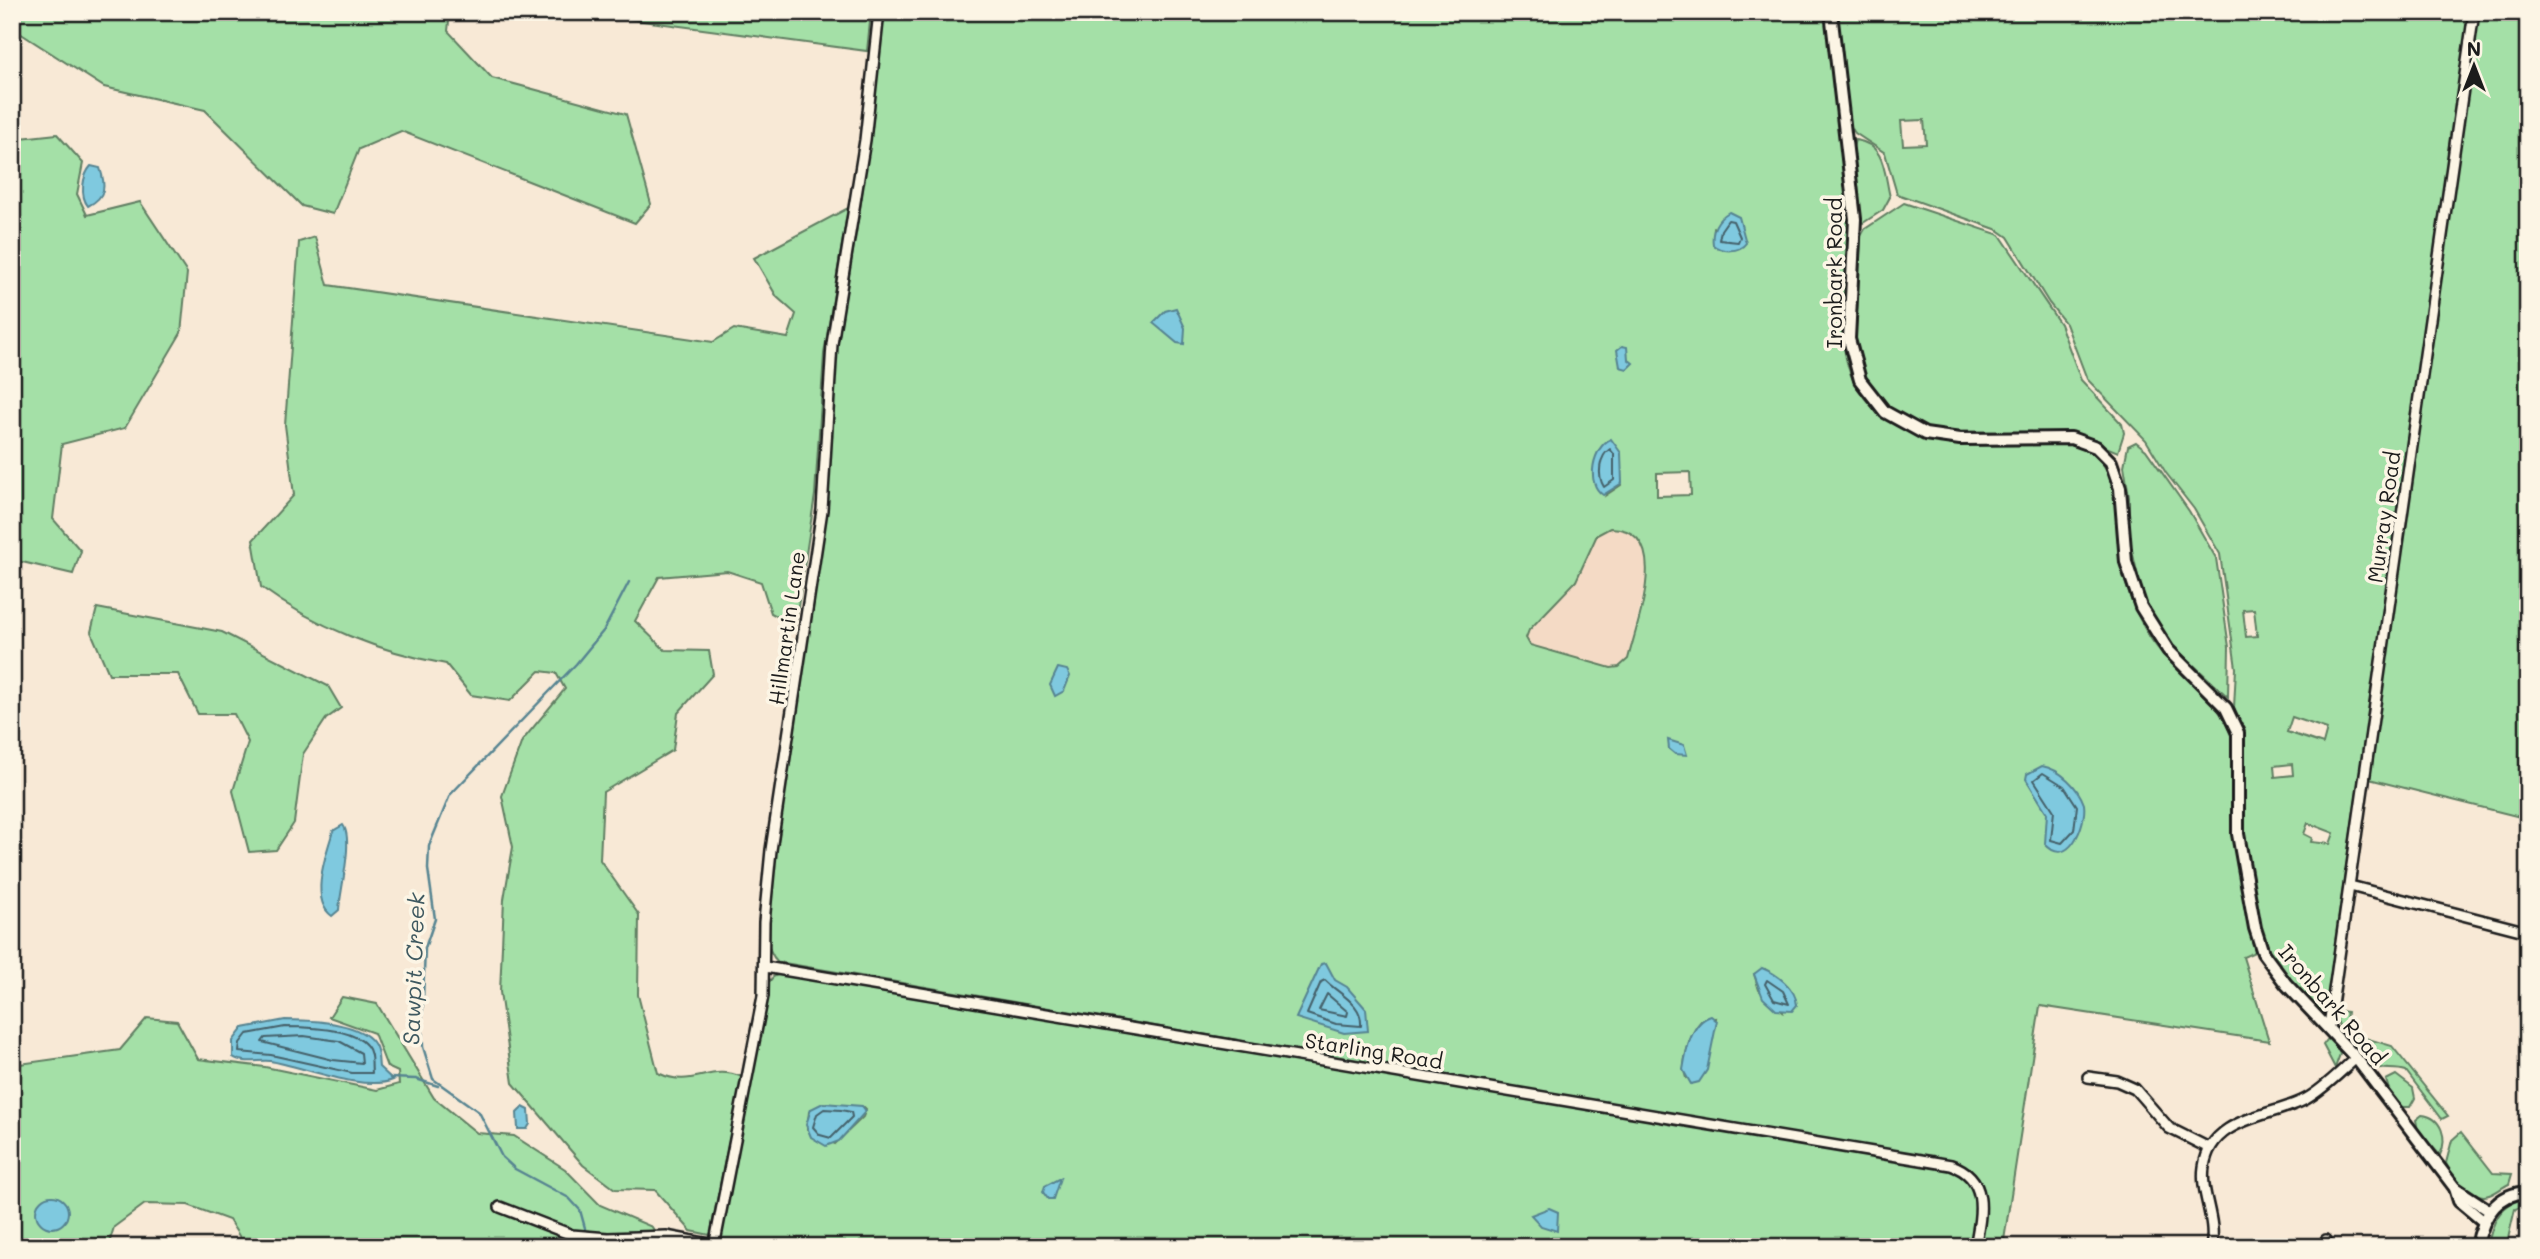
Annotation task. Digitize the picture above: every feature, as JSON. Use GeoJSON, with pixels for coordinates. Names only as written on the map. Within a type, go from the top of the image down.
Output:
{"type":"FeatureCollection","features":[{"type":"Feature","properties":{"kind":"street","name":"Hillmartin Lane"},"geometry":{"type":"LineString","coordinates":[[714,1246],[758,1029],[765,967],[764,922],[771,850],[823,501],[832,344],[865,140],[879,12]]}},
{"type":"Feature","properties":{"kind":"street","name":"Ironbark Road"},"geometry":{"type":"LineString","coordinates":[[1831,12],[1855,219],[1849,338],[1860,380],[1885,412],[1925,433],[1960,439],[2071,438],[2096,447],[2111,462],[2120,488],[2126,562],[2141,607],[2168,650],[2226,708],[2238,733],[2238,834],[2260,945],[2280,978],[2357,1058],[2455,1188],[2486,1216]]}},
{"type":"Feature","properties":{"kind":"street","name":"Murray Road"},"geometry":{"type":"LineString","coordinates":[[2329,1026],[2474,12]]}},
{"type":"Feature","properties":{"kind":"street"},"geometry":{"type":"LineString","coordinates":[[2350,886],[2528,932]]}},
{"type":"Feature","properties":{"kind":"street","name":"Starling Road"},"geometry":{"type":"LineString","coordinates":[[765,967],[1942,1163],[1959,1168],[1974,1179],[1981,1205],[1975,1247]]}},
{"type":"Feature","properties":{"kind":"street"},"geometry":{"type":"LineString","coordinates":[[2211,1247],[2213,1229],[2203,1177],[2209,1149],[2230,1126],[2303,1100],[2357,1058]]}},
{"type":"Feature","properties":{"kind":"street"},"geometry":{"type":"LineString","coordinates":[[2088,1077],[2117,1081],[2135,1089],[2169,1128],[2209,1149]]}},
{"type":"Feature","properties":{"kind":"street"},"geometry":{"type":"LineString","coordinates":[[2477,1247],[2486,1216],[2508,1196],[2528,1192]]}},
{"type":"Feature","properties":{"kind":"street"},"geometry":{"type":"LineString","coordinates":[[500,1207],[572,1235],[608,1238],[666,1236],[714,1246]]}},
{"type":"Feature","properties":{"kind":"shaded area"},"geometry":{"type":"Polygon","coordinates":[[[1610,528],[1629,531],[1640,538],[1647,557],[1645,586],[1628,659],[1619,667],[1611,668],[1530,645],[1526,638],[1529,630],[1576,581],[1597,535],[1610,528]]]}},
{"type":"Feature","properties":{"kind":"green space"},"geometry":{"type":"Polygon","coordinates":[[[12,12],[450,12],[448,31],[492,78],[626,114],[651,204],[635,223],[401,131],[359,149],[333,214],[302,206],[205,110],[104,87],[12,28],[12,12]]]}},
{"type":"Feature","properties":{"kind":"green space"},"geometry":{"type":"Polygon","coordinates":[[[575,12],[871,12],[867,51],[575,12]]]}},
{"type":"Feature","properties":{"kind":"green space"},"geometry":{"type":"Polygon","coordinates":[[[884,12],[1826,12],[1849,218],[1843,328],[1844,350],[1849,370],[1858,389],[1874,409],[1911,433],[1955,443],[2064,443],[2087,450],[2099,459],[2107,471],[2116,500],[2120,562],[2138,615],[2157,647],[2206,695],[2230,732],[2234,747],[2232,831],[2249,930],[2257,951],[2243,957],[2269,1041],[2040,1006],[2003,1247],[1981,1247],[1985,1207],[1982,1184],[1976,1174],[1966,1166],[1951,1161],[778,962],[772,955],[767,937],[769,906],[828,498],[836,353],[861,202],[884,12]],[[1714,228],[1713,245],[1720,249],[1736,249],[1714,228]],[[1621,460],[1606,495],[1621,485],[1621,460]],[[1690,472],[1657,473],[1657,496],[1691,495],[1690,472]],[[1610,528],[1597,535],[1576,581],[1529,630],[1526,638],[1530,645],[1611,668],[1619,667],[1628,659],[1638,623],[1646,580],[1646,560],[1641,544],[1630,532],[1610,528]],[[1765,969],[1754,974],[1759,990],[1783,1012],[1788,986],[1765,969]],[[1716,1018],[1701,1021],[1685,1057],[1686,1078],[1707,1066],[1716,1018]]]}},
{"type":"Feature","properties":{"kind":"green space"},"geometry":{"type":"Polygon","coordinates":[[[1836,12],[2469,12],[2325,1013],[2319,1011],[2274,962],[2259,924],[2243,832],[2245,748],[2234,708],[2236,668],[2220,554],[2194,509],[2166,473],[2146,440],[2087,379],[2066,324],[2049,303],[2008,237],[1998,230],[1897,194],[1885,153],[1855,133],[1849,124],[1836,12]],[[1924,120],[1901,121],[1903,145],[1926,144],[1924,120]],[[2254,609],[2243,610],[2246,637],[2257,636],[2254,609]],[[2292,717],[2287,732],[2323,744],[2327,729],[2292,717]],[[2292,764],[2274,766],[2275,777],[2293,775],[2292,764]],[[2308,823],[2304,834],[2312,838],[2311,842],[2330,844],[2334,833],[2308,823]]]}},
{"type":"Feature","properties":{"kind":"green space"},"geometry":{"type":"Polygon","coordinates":[[[2478,12],[2528,12],[2528,819],[2369,779],[2478,12]]]}},
{"type":"Feature","properties":{"kind":"green space"},"geometry":{"type":"Polygon","coordinates":[[[57,134],[83,163],[77,194],[87,215],[140,202],[187,273],[181,333],[125,428],[62,444],[53,519],[81,551],[73,574],[18,561],[12,555],[12,340],[21,290],[12,274],[12,139],[57,134]]]}},
{"type":"Feature","properties":{"kind":"green space"},"geometry":{"type":"Polygon","coordinates":[[[1855,140],[1873,147],[1878,153],[1890,197],[1883,210],[1863,223],[1860,220],[1852,151],[1855,140]]]}},
{"type":"Feature","properties":{"kind":"green space"},"geometry":{"type":"Polygon","coordinates":[[[1904,203],[2000,235],[2060,324],[2081,380],[2122,424],[2124,433],[2118,452],[2072,433],[1937,431],[1914,423],[1889,407],[1866,379],[1855,346],[1861,236],[1865,229],[1904,203]]]}},
{"type":"Feature","properties":{"kind":"green space"},"geometry":{"type":"Polygon","coordinates":[[[848,208],[824,354],[815,495],[795,626],[771,613],[761,582],[727,571],[659,577],[635,621],[665,650],[709,651],[713,674],[678,713],[673,750],[603,792],[600,860],[639,915],[638,995],[658,1073],[682,1079],[720,1073],[742,1077],[710,1235],[691,1231],[655,1190],[615,1189],[583,1165],[513,1083],[500,992],[504,899],[513,847],[502,796],[522,741],[565,689],[556,673],[540,671],[510,701],[471,695],[446,664],[397,653],[349,636],[304,614],[261,587],[253,540],[294,495],[285,425],[299,242],[315,237],[328,285],[713,342],[734,329],[788,338],[796,314],[777,297],[754,258],[848,208]]]}},
{"type":"Feature","properties":{"kind":"green space"},"geometry":{"type":"Polygon","coordinates":[[[2136,442],[2146,450],[2189,511],[2216,558],[2229,647],[2228,697],[2171,644],[2143,597],[2129,538],[2129,496],[2124,466],[2128,446],[2136,442]]]}},
{"type":"Feature","properties":{"kind":"green space"},"geometry":{"type":"Polygon","coordinates":[[[97,608],[222,632],[328,686],[341,708],[326,719],[303,754],[294,823],[276,850],[249,852],[233,791],[248,742],[234,714],[198,714],[178,674],[109,674],[91,632],[97,608]]]}},
{"type":"Feature","properties":{"kind":"green space"},"geometry":{"type":"Polygon","coordinates":[[[782,973],[1938,1167],[1964,1179],[1975,1196],[1971,1247],[717,1247],[768,983],[782,973]],[[864,1107],[809,1112],[807,1129],[835,1144],[863,1117],[866,1109],[864,1107]]]}},
{"type":"Feature","properties":{"kind":"green space"},"geometry":{"type":"Polygon","coordinates":[[[342,997],[377,1004],[434,1098],[477,1133],[514,1136],[565,1169],[600,1205],[652,1227],[655,1232],[580,1233],[498,1210],[564,1236],[659,1238],[664,1247],[246,1247],[229,1220],[188,1205],[145,1204],[114,1227],[108,1247],[12,1247],[12,1065],[120,1050],[147,1018],[177,1021],[198,1059],[265,1067],[377,1090],[399,1084],[398,1072],[387,1067],[374,1033],[329,1017],[342,997]]]}},
{"type":"Feature","properties":{"kind":"green space"},"geometry":{"type":"Polygon","coordinates":[[[2336,1010],[2347,1012],[2346,1021],[2355,1035],[2392,1046],[2448,1116],[2442,1119],[2406,1071],[2372,1066],[2360,1056],[2343,1033],[2336,1010]]]}},
{"type":"Feature","properties":{"kind":"green space"},"geometry":{"type":"Polygon","coordinates":[[[2330,1036],[2340,1054],[2335,1068],[2323,1045],[2330,1036]]]}},
{"type":"Feature","properties":{"kind":"green space"},"geometry":{"type":"Polygon","coordinates":[[[2396,1075],[2413,1088],[2415,1098],[2410,1107],[2402,1107],[2390,1093],[2386,1080],[2396,1075]]]}},
{"type":"Feature","properties":{"kind":"green space"},"geometry":{"type":"Polygon","coordinates":[[[2422,1115],[2439,1124],[2443,1136],[2440,1155],[2418,1131],[2416,1120],[2422,1115]]]}},
{"type":"Feature","properties":{"kind":"green space"},"geometry":{"type":"Polygon","coordinates":[[[2461,1132],[2493,1173],[2512,1174],[2509,1184],[2483,1196],[2470,1191],[2458,1180],[2446,1163],[2452,1140],[2461,1132]]]}},
{"type":"Feature","properties":{"kind":"green space"},"geometry":{"type":"Polygon","coordinates":[[[2528,1199],[2528,1205],[2515,1209],[2506,1247],[2496,1242],[2495,1247],[2488,1247],[2495,1222],[2504,1209],[2519,1200],[2528,1199]]]}},
{"type":"Feature","properties":{"kind":"water"},"geometry":{"type":"Polygon","coordinates":[[[91,166],[100,168],[104,186],[98,199],[88,206],[83,186],[91,166]]]}},
{"type":"Feature","properties":{"kind":"water"},"geometry":{"type":"Polygon","coordinates":[[[1729,212],[1739,217],[1746,243],[1739,249],[1725,250],[1713,245],[1716,226],[1729,212]]]}},
{"type":"Feature","properties":{"kind":"water"},"geometry":{"type":"Polygon","coordinates":[[[1176,308],[1185,328],[1184,344],[1177,343],[1153,323],[1165,311],[1176,308]]]}},
{"type":"Feature","properties":{"kind":"water"},"geometry":{"type":"Polygon","coordinates":[[[1622,346],[1627,347],[1628,359],[1633,363],[1627,369],[1620,367],[1617,350],[1622,346]]]}},
{"type":"Feature","properties":{"kind":"water"},"geometry":{"type":"Polygon","coordinates":[[[1611,439],[1621,453],[1622,483],[1603,495],[1594,483],[1594,465],[1600,449],[1611,439]]]}},
{"type":"Feature","properties":{"kind":"water"},"geometry":{"type":"Polygon","coordinates":[[[1058,668],[1067,670],[1070,676],[1064,691],[1055,696],[1050,685],[1058,668]]]}},
{"type":"Feature","properties":{"kind":"water"},"geometry":{"type":"Polygon","coordinates":[[[1668,740],[1684,745],[1687,755],[1675,754],[1669,749],[1668,740]]]}},
{"type":"Feature","properties":{"kind":"water"},"geometry":{"type":"Polygon","coordinates":[[[2042,766],[2068,780],[2084,804],[2079,832],[2068,848],[2061,852],[2053,851],[2045,844],[2047,813],[2026,779],[2027,774],[2042,766]]]}},
{"type":"Feature","properties":{"kind":"water"},"geometry":{"type":"Polygon","coordinates":[[[343,825],[347,842],[346,866],[339,910],[332,916],[321,899],[321,876],[333,831],[343,825]]]}},
{"type":"Feature","properties":{"kind":"water"},"geometry":{"type":"Polygon","coordinates":[[[1326,963],[1335,980],[1347,987],[1366,1009],[1368,1031],[1344,1033],[1296,1018],[1321,964],[1326,963]]]}},
{"type":"Feature","properties":{"kind":"water"},"geometry":{"type":"Polygon","coordinates":[[[1762,968],[1789,987],[1797,1005],[1792,1011],[1776,1010],[1763,998],[1754,974],[1762,968]]]}},
{"type":"Feature","properties":{"kind":"water"},"geometry":{"type":"Polygon","coordinates":[[[1711,1016],[1717,1021],[1707,1070],[1699,1082],[1691,1084],[1683,1070],[1688,1046],[1699,1024],[1711,1016]]]}},
{"type":"Feature","properties":{"kind":"water"},"geometry":{"type":"Polygon","coordinates":[[[285,1020],[334,1024],[359,1031],[375,1045],[379,1067],[393,1080],[380,1083],[349,1081],[270,1061],[246,1061],[233,1057],[233,1041],[243,1028],[285,1020]]]}},
{"type":"Feature","properties":{"kind":"water"},"geometry":{"type":"Polygon","coordinates":[[[823,1103],[862,1106],[866,1111],[839,1141],[826,1146],[811,1137],[806,1125],[811,1109],[823,1103]]]}},
{"type":"Feature","properties":{"kind":"water"},"geometry":{"type":"Polygon","coordinates":[[[523,1107],[529,1110],[530,1124],[527,1129],[518,1129],[517,1113],[523,1107]]]}},
{"type":"Feature","properties":{"kind":"water"},"geometry":{"type":"Polygon","coordinates":[[[1060,1178],[1053,1199],[1048,1199],[1043,1192],[1045,1186],[1060,1178]]]}},
{"type":"Feature","properties":{"kind":"water"},"geometry":{"type":"Polygon","coordinates":[[[52,1196],[63,1201],[68,1212],[63,1223],[52,1228],[41,1223],[36,1212],[41,1201],[52,1196]]]}},
{"type":"Feature","properties":{"kind":"water"},"geometry":{"type":"Polygon","coordinates":[[[1549,1208],[1558,1212],[1557,1231],[1541,1226],[1531,1215],[1549,1208]]]}},
{"type":"Feature","properties":{"kind":"waterway","name":"Sawpit Creek"},"geometry":{"type":"LineString","coordinates":[[585,1228],[580,1210],[569,1198],[515,1169],[502,1157],[479,1112],[433,1079],[423,1047],[422,1024],[425,948],[435,919],[428,869],[429,846],[450,795],[576,664],[604,630],[629,582]]}},
{"type":"Feature","properties":{"kind":"waterway"},"geometry":{"type":"LineString","coordinates":[[390,1078],[416,1079],[438,1086]]}}]}
